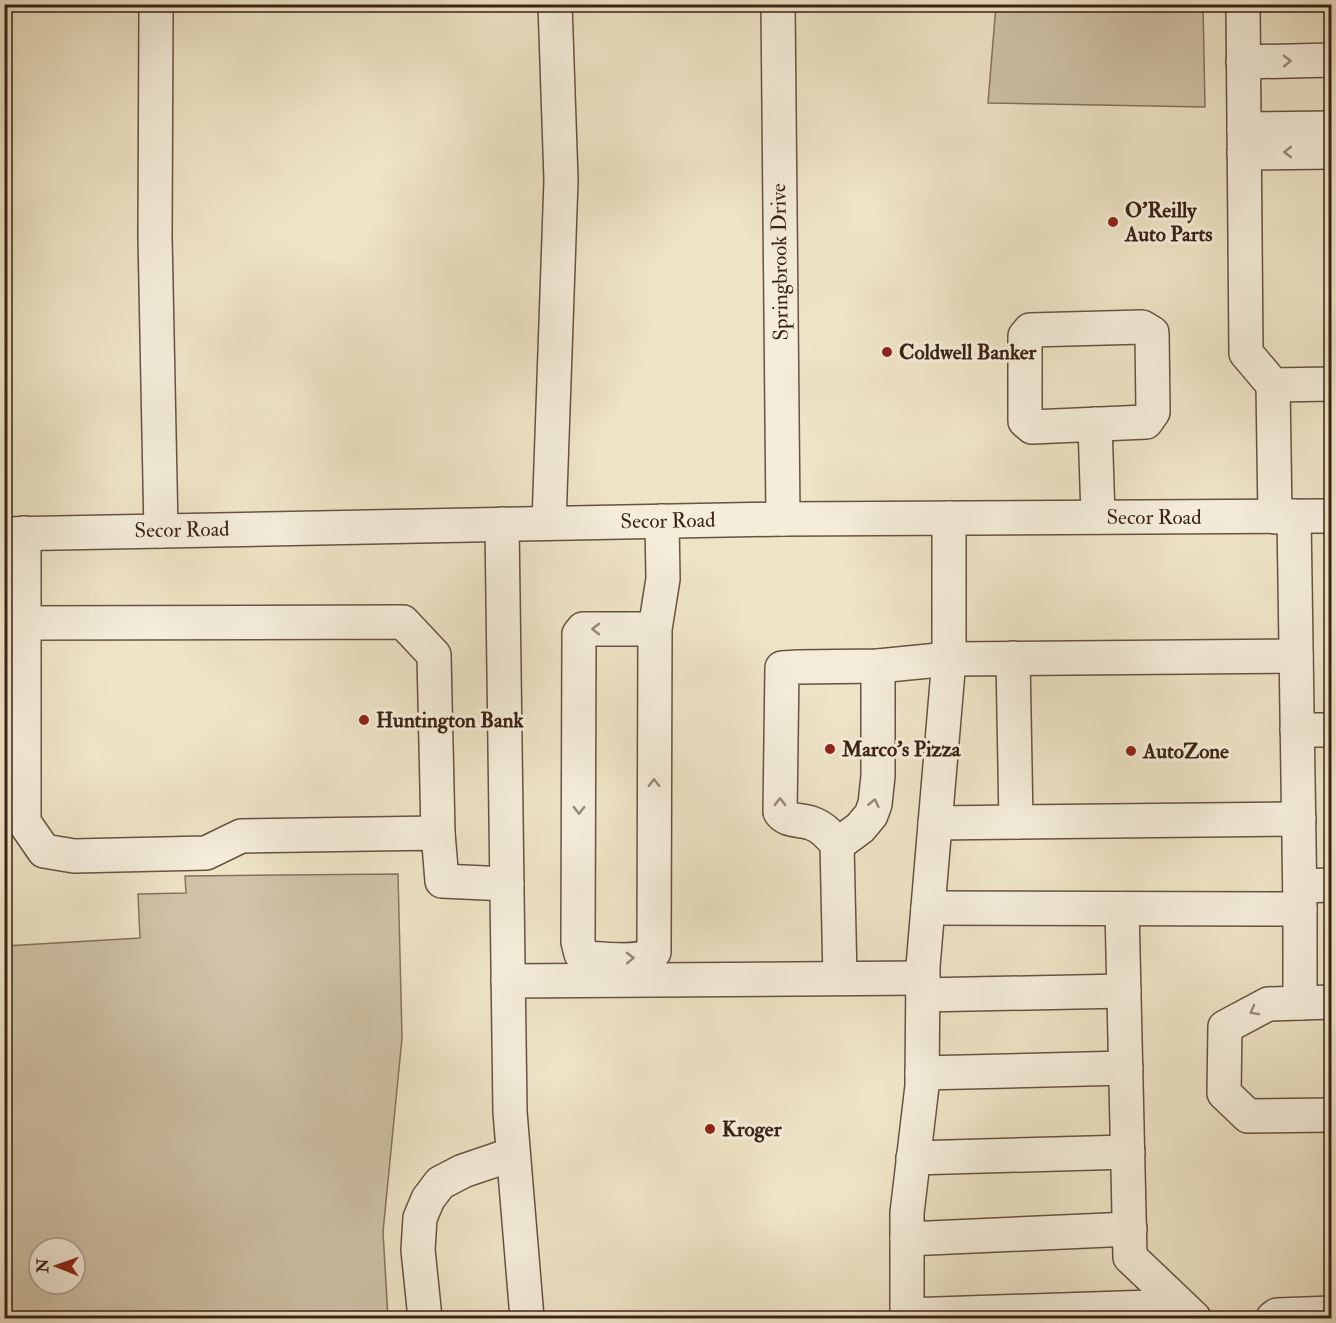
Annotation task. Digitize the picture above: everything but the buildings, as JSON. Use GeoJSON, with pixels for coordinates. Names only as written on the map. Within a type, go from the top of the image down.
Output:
{"type":"FeatureCollection","features":[{"type":"Feature","properties":{"kind":"street"},"geometry":{"type":"LineString","coordinates":[[549,523],[561,180],[555,4]]}},
{"type":"Feature","properties":{"kind":"street","name":"Springbrook Drive"},"geometry":{"type":"LineString","coordinates":[[778,4],[783,519]]}},
{"type":"Feature","properties":{"kind":"street"},"geometry":{"type":"LineString","coordinates":[[1243,4],[1246,354],[1273,385],[1296,656],[1299,819],[1311,894],[1316,1002],[1268,1004],[1225,1027],[1224,1093],[1248,1116],[1332,1115]]}},
{"type":"Feature","properties":{"kind":"street"},"geometry":{"type":"LineString","coordinates":[[156,10],[155,236],[161,531]]}},
{"type":"Feature","properties":{"kind":"street"},"geometry":{"type":"LineString","coordinates":[[1243,62],[1332,60]]}},
{"type":"Feature","properties":{"kind":"street"},"geometry":{"type":"LineString","coordinates":[[1244,141],[1332,128]]}},
{"type":"Feature","properties":{"kind":"street"},"geometry":{"type":"LineString","coordinates":[[1244,141],[1332,152]]}},
{"type":"Feature","properties":{"kind":"street"},"geometry":{"type":"LineString","coordinates":[[1142,327],[1152,333],[1154,412],[1146,422],[1095,424],[1032,427],[1025,421],[1025,336],[1030,330],[1142,327]]}},
{"type":"Feature","properties":{"kind":"street"},"geometry":{"type":"LineString","coordinates":[[1273,385],[1332,384]]}},
{"type":"Feature","properties":{"kind":"street"},"geometry":{"type":"LineString","coordinates":[[1095,424],[1098,517]]}},
{"type":"Feature","properties":{"kind":"street","name":"Secor Road"},"geometry":{"type":"LineString","coordinates":[[14,534],[783,519],[1332,516]]}},
{"type":"Feature","properties":{"kind":"street"},"geometry":{"type":"LineString","coordinates":[[949,518],[949,659],[923,986],[922,1086],[907,1213],[907,1317],[1187,1312]]}},
{"type":"Feature","properties":{"kind":"street"},"geometry":{"type":"LineString","coordinates":[[655,629],[583,629],[579,634],[578,942],[581,954],[585,958],[639,959],[650,956],[654,952],[655,629],[663,579],[662,521]]}},
{"type":"Feature","properties":{"kind":"street"},"geometry":{"type":"LineString","coordinates":[[502,524],[510,1112],[527,1318]]}},
{"type":"Feature","properties":{"kind":"street"},"geometry":{"type":"LineString","coordinates":[[14,534],[24,622],[24,822],[44,851],[74,856],[206,853],[241,836],[438,832]]}},
{"type":"Feature","properties":{"kind":"street"},"geometry":{"type":"LineString","coordinates":[[24,622],[403,622],[434,655],[438,832],[442,881],[507,884]]}},
{"type":"Feature","properties":{"kind":"street"},"geometry":{"type":"LineString","coordinates":[[840,978],[837,845],[819,826],[810,822],[787,819],[780,812],[782,668],[878,666],[949,659],[1296,656]]}},
{"type":"Feature","properties":{"kind":"street"},"geometry":{"type":"LineString","coordinates":[[1013,658],[1016,822]]}},
{"type":"Feature","properties":{"kind":"street"},"geometry":{"type":"LineString","coordinates":[[837,845],[860,828],[871,815],[874,804],[878,776],[878,666]]}},
{"type":"Feature","properties":{"kind":"street"},"geometry":{"type":"LineString","coordinates":[[1297,730],[1332,730]]}},
{"type":"Feature","properties":{"kind":"street"},"geometry":{"type":"LineString","coordinates":[[935,823],[1299,819]]}},
{"type":"Feature","properties":{"kind":"street"},"geometry":{"type":"LineString","coordinates":[[928,908],[1122,909],[1311,894]]}},
{"type":"Feature","properties":{"kind":"street"},"geometry":{"type":"LineString","coordinates":[[1122,909],[1130,1257],[1187,1312]]}},
{"type":"Feature","properties":{"kind":"street"},"geometry":{"type":"LineString","coordinates":[[508,981],[840,978],[923,986],[1124,991]]}},
{"type":"Feature","properties":{"kind":"street"},"geometry":{"type":"LineString","coordinates":[[922,1073],[1126,1068]]}},
{"type":"Feature","properties":{"kind":"street"},"geometry":{"type":"LineString","coordinates":[[913,1158],[1128,1152]]}},
{"type":"Feature","properties":{"kind":"street"},"geometry":{"type":"LineString","coordinates":[[425,1318],[418,1250],[420,1218],[429,1199],[440,1183],[463,1171],[513,1154]]}},
{"type":"Feature","properties":{"kind":"street"},"geometry":{"type":"LineString","coordinates":[[907,1239],[1130,1229]]}},
{"type":"Feature","properties":{"kind":"street"},"geometry":{"type":"LineString","coordinates":[[1273,1318],[1277,1315],[1332,1313]]}},
{"type":"Feature","properties":{"kind":"shaded area"},"geometry":{"type":"Polygon","coordinates":[[[996,5],[1203,5],[1205,107],[988,103],[996,5]]]}},
{"type":"Feature","properties":{"kind":"shaded area"},"geometry":{"type":"Polygon","coordinates":[[[398,874],[402,1038],[383,1232],[388,1318],[5,1318],[5,946],[140,938],[138,894],[186,893],[185,876],[398,874]]]}},
{"type":"Feature","properties":{"kind":"place","name":"O'Reilly Auto Parts"},"geometry":{"type":"Point","coordinates":[1113,222]}},
{"type":"Feature","properties":{"kind":"place","name":"Coldwell Banker"},"geometry":{"type":"Point","coordinates":[887,352]}},
{"type":"Feature","properties":{"kind":"place","name":"Huntington Bank"},"geometry":{"type":"Point","coordinates":[364,720]}},
{"type":"Feature","properties":{"kind":"place","name":"Marco's Pizza"},"geometry":{"type":"Point","coordinates":[830,749]}},
{"type":"Feature","properties":{"kind":"place","name":"AutoZone"},"geometry":{"type":"Point","coordinates":[1131,751]}},
{"type":"Feature","properties":{"kind":"place","name":"Kroger"},"geometry":{"type":"Point","coordinates":[710,1129]}}]}
